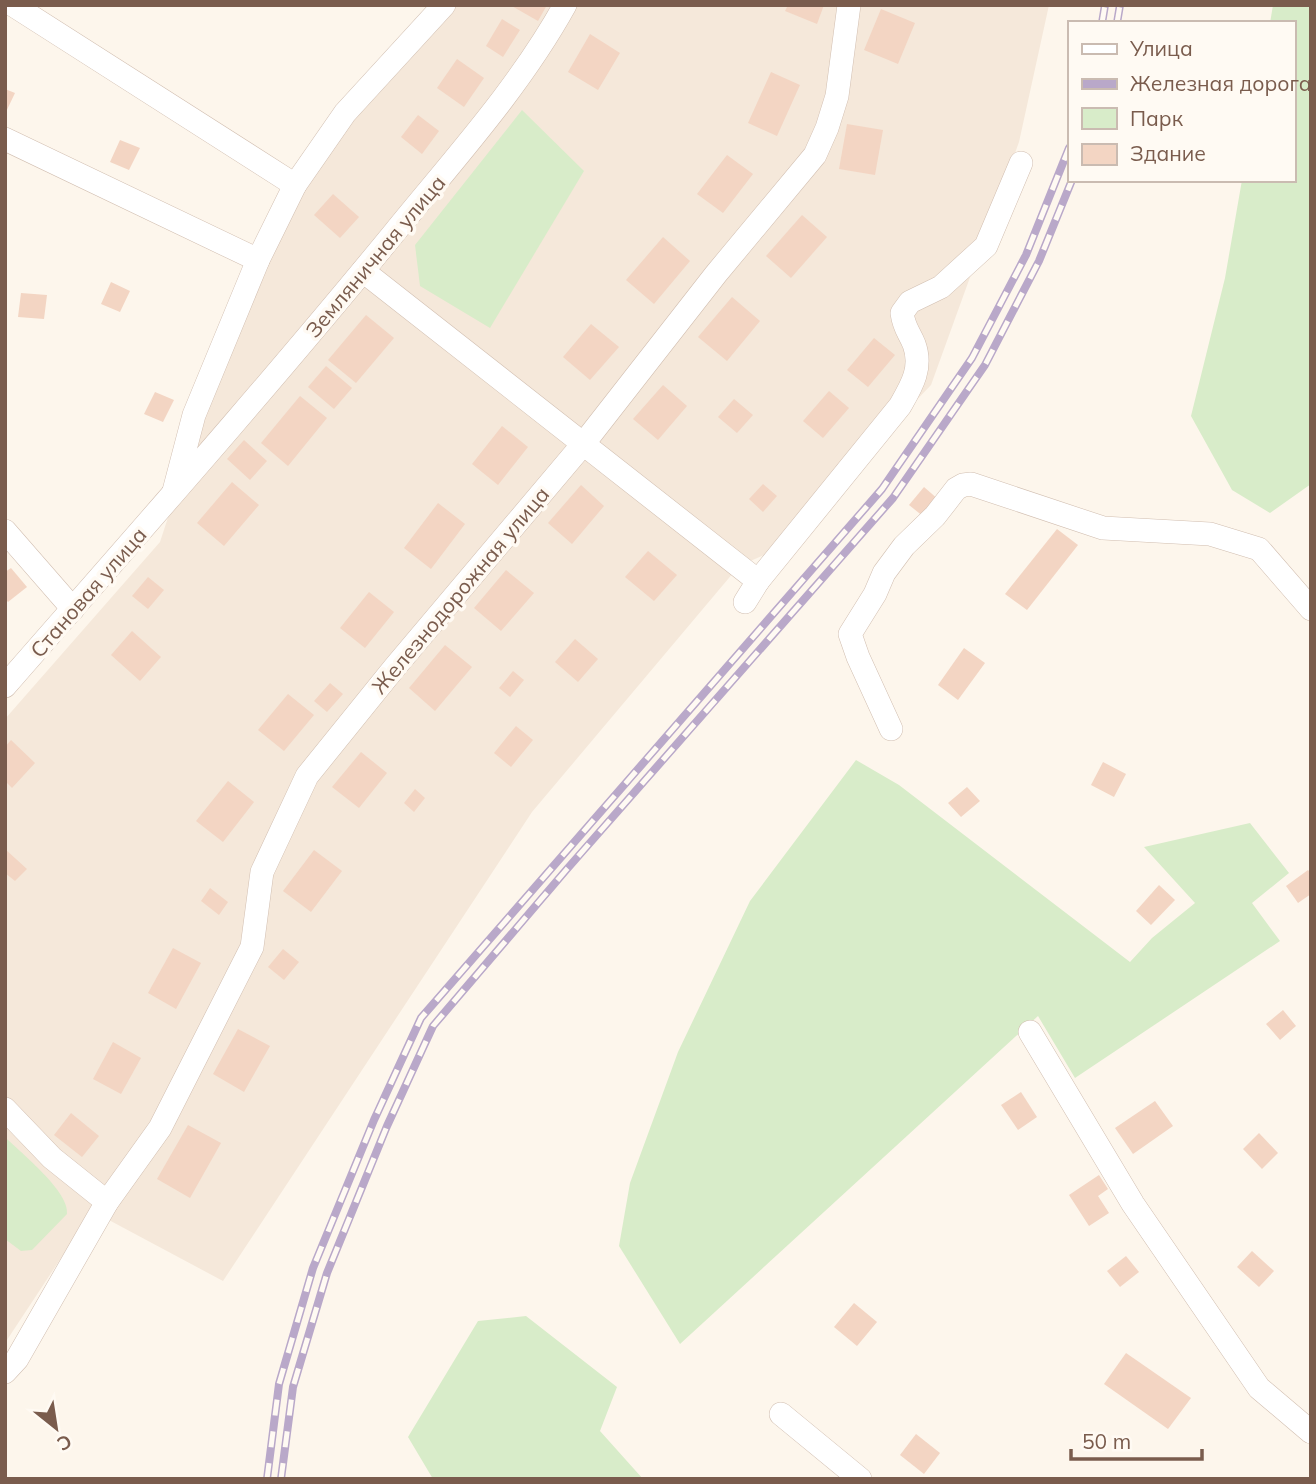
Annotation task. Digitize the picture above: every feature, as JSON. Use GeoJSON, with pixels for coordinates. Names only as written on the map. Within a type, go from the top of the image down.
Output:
{"type":"FeatureCollection","features":[{"type":"Feature","properties":{"kind":"street"},"geometry":{"type":"LineString","coordinates":[[13,5],[295,185]]}},
{"type":"Feature","properties":{"kind":"street"},"geometry":{"type":"LineString","coordinates":[[172,497],[194,415],[257,260],[295,185],[345,113],[443,5]]}},
{"type":"Feature","properties":{"kind":"street","name":"Земляничная улица"},"geometry":{"type":"LineString","coordinates":[[172,497],[363,271],[510,91],[549,34],[565,5]]}},
{"type":"Feature","properties":{"kind":"street","name":"Железнодорожная улица"},"geometry":{"type":"LineString","coordinates":[[5,1372],[17,1360],[107,1202],[160,1128],[252,947],[262,872],[307,776],[584,443],[716,274],[815,155],[827,128],[836,96],[849,5]]}},
{"type":"Feature","properties":{"kind":"street"},"geometry":{"type":"LineString","coordinates":[[5,139],[257,260]]}},
{"type":"Feature","properties":{"kind":"street"},"geometry":{"type":"LineString","coordinates":[[745,602],[758,581],[900,406],[912,387],[918,360],[914,343],[904,328],[902,313],[910,302],[941,287],[986,246],[1021,163]]}},
{"type":"Feature","properties":{"kind":"street"},"geometry":{"type":"LineString","coordinates":[[363,271],[758,581]]}},
{"type":"Feature","properties":{"kind":"street"},"geometry":{"type":"LineString","coordinates":[[891,729],[850,634],[875,594],[884,573],[904,546],[935,516],[956,489],[963,485],[971,484],[1103,527],[1210,534],[1259,549],[1310,608]]}},
{"type":"Feature","properties":{"kind":"street","name":"Становая улица"},"geometry":{"type":"LineString","coordinates":[[5,686],[172,497]]}},
{"type":"Feature","properties":{"kind":"street"},"geometry":{"type":"LineString","coordinates":[[5,531],[73,609]]}},
{"type":"Feature","properties":{"kind":"street"},"geometry":{"type":"LineString","coordinates":[[1030,1032],[1133,1204],[1259,1388],[1311,1432]]}},
{"type":"Feature","properties":{"kind":"street"},"geometry":{"type":"LineString","coordinates":[[5,1109],[52,1158],[107,1202]]}},
{"type":"Feature","properties":{"kind":"street"},"geometry":{"type":"LineString","coordinates":[[781,1414],[860,1479]]}},
{"type":"Feature","properties":{"kind":"shaded area"},"geometry":{"type":"Polygon","coordinates":[[[453,5],[1049,5],[1019,142],[931,385],[771,552],[739,566],[532,812],[223,1281],[92,1211],[5,1343],[5,719],[160,542],[200,420],[285,220],[336,138],[453,5]]]}},
{"type":"Feature","properties":{"kind":"green space"},"geometry":{"type":"Polygon","coordinates":[[[1273,5],[1311,5],[1311,484],[1270,513],[1232,490],[1191,416],[1225,278],[1242,182],[1295,182],[1295,21],[1270,21],[1273,5]]]}},
{"type":"Feature","properties":{"kind":"green space"},"geometry":{"type":"Polygon","coordinates":[[[522,110],[584,171],[490,328],[420,286],[415,245],[522,110]]]}},
{"type":"Feature","properties":{"kind":"green space"},"geometry":{"type":"Polygon","coordinates":[[[856,760],[899,785],[1130,962],[1152,938],[1195,903],[1144,847],[1250,823],[1289,873],[1252,903],[1280,941],[1075,1078],[1038,1016],[680,1344],[619,1246],[630,1183],[678,1052],[750,901],[856,760]]]}},
{"type":"Feature","properties":{"kind":"green space"},"geometry":{"type":"Polygon","coordinates":[[[5,1137],[53,1184],[66,1205],[67,1214],[32,1250],[21,1251],[5,1239],[5,1137]]]}},
{"type":"Feature","properties":{"kind":"green space"},"geometry":{"type":"Polygon","coordinates":[[[526,1316],[617,1387],[600,1431],[643,1479],[433,1479],[408,1437],[478,1321],[526,1316]]]}},
{"type":"Feature","properties":{"kind":"building"},"geometry":{"type":"Polygon","coordinates":[[[510,5],[547,5],[538,21],[510,5]]]}},
{"type":"Feature","properties":{"kind":"building"},"geometry":{"type":"Polygon","coordinates":[[[788,5],[824,5],[817,24],[785,11],[788,5]]]}},
{"type":"Feature","properties":{"kind":"building"},"geometry":{"type":"Polygon","coordinates":[[[881,9],[915,23],[898,64],[864,50],[881,9]]]}},
{"type":"Feature","properties":{"kind":"building"},"geometry":{"type":"Polygon","coordinates":[[[502,19],[520,30],[503,57],[486,46],[502,19]]]}},
{"type":"Feature","properties":{"kind":"building"},"geometry":{"type":"Polygon","coordinates":[[[590,34],[620,53],[598,90],[568,72],[590,34]]]}},
{"type":"Feature","properties":{"kind":"building"},"geometry":{"type":"Polygon","coordinates":[[[457,59],[484,78],[464,107],[437,88],[457,59]]]}},
{"type":"Feature","properties":{"kind":"building"},"geometry":{"type":"Polygon","coordinates":[[[771,72],[800,85],[777,136],[748,123],[771,72]]]}},
{"type":"Feature","properties":{"kind":"building"},"geometry":{"type":"Polygon","coordinates":[[[5,89],[15,93],[5,114],[5,89]]]}},
{"type":"Feature","properties":{"kind":"building"},"geometry":{"type":"Polygon","coordinates":[[[418,115],[439,131],[422,154],[401,137],[418,115]]]}},
{"type":"Feature","properties":{"kind":"building"},"geometry":{"type":"Polygon","coordinates":[[[847,124],[883,130],[875,175],[839,169],[847,124]]]}},
{"type":"Feature","properties":{"kind":"building"},"geometry":{"type":"Polygon","coordinates":[[[120,140],[140,148],[129,170],[110,162],[120,140]]]}},
{"type":"Feature","properties":{"kind":"building"},"geometry":{"type":"Polygon","coordinates":[[[727,155],[753,174],[723,213],[697,194],[727,155]]]}},
{"type":"Feature","properties":{"kind":"building"},"geometry":{"type":"Polygon","coordinates":[[[333,194],[359,217],[340,238],[314,215],[333,194]]]}},
{"type":"Feature","properties":{"kind":"building"},"geometry":{"type":"Polygon","coordinates":[[[802,215],[827,237],[791,278],[766,256],[802,215]]]}},
{"type":"Feature","properties":{"kind":"building"},"geometry":{"type":"Polygon","coordinates":[[[663,237],[690,261],[654,304],[626,280],[663,237]]]}},
{"type":"Feature","properties":{"kind":"building"},"geometry":{"type":"Polygon","coordinates":[[[111,282],[130,291],[120,312],[101,304],[111,282]]]}},
{"type":"Feature","properties":{"kind":"building"},"geometry":{"type":"Polygon","coordinates":[[[21,293],[47,295],[44,319],[18,317],[21,293]]]}},
{"type":"Feature","properties":{"kind":"building"},"geometry":{"type":"Polygon","coordinates":[[[732,297],[760,321],[727,361],[698,337],[732,297]]]}},
{"type":"Feature","properties":{"kind":"building"},"geometry":{"type":"Polygon","coordinates":[[[366,315],[394,338],[356,383],[328,360],[366,315]]]}},
{"type":"Feature","properties":{"kind":"building"},"geometry":{"type":"Polygon","coordinates":[[[591,324],[619,347],[590,380],[563,357],[591,324]]]}},
{"type":"Feature","properties":{"kind":"building"},"geometry":{"type":"Polygon","coordinates":[[[874,338],[895,355],[868,387],[847,370],[874,338]]]}},
{"type":"Feature","properties":{"kind":"building"},"geometry":{"type":"Polygon","coordinates":[[[326,366],[352,388],[334,409],[308,387],[326,366]]]}},
{"type":"Feature","properties":{"kind":"building"},"geometry":{"type":"Polygon","coordinates":[[[663,385],[687,406],[658,440],[633,419],[663,385]]]}},
{"type":"Feature","properties":{"kind":"building"},"geometry":{"type":"Polygon","coordinates":[[[829,391],[849,408],[823,438],[803,421],[829,391]]]}},
{"type":"Feature","properties":{"kind":"building"},"geometry":{"type":"Polygon","coordinates":[[[155,392],[174,400],[163,422],[144,414],[155,392]]]}},
{"type":"Feature","properties":{"kind":"building"},"geometry":{"type":"Polygon","coordinates":[[[300,396],[327,418],[288,466],[261,443],[300,396]]]}},
{"type":"Feature","properties":{"kind":"building"},"geometry":{"type":"Polygon","coordinates":[[[734,399],[753,415],[737,433],[718,417],[734,399]]]}},
{"type":"Feature","properties":{"kind":"building"},"geometry":{"type":"Polygon","coordinates":[[[502,426],[528,447],[498,485],[472,464],[502,426]]]}},
{"type":"Feature","properties":{"kind":"building"},"geometry":{"type":"Polygon","coordinates":[[[244,440],[267,461],[250,480],[227,459],[244,440]]]}},
{"type":"Feature","properties":{"kind":"building"},"geometry":{"type":"Polygon","coordinates":[[[232,482],[259,505],[224,546],[197,523],[232,482]]]}},
{"type":"Feature","properties":{"kind":"building"},"geometry":{"type":"Polygon","coordinates":[[[763,484],[777,496],[763,512],[749,499],[763,484]]]}},
{"type":"Feature","properties":{"kind":"building"},"geometry":{"type":"Polygon","coordinates":[[[581,485],[604,506],[572,544],[548,523],[581,485]]]}},
{"type":"Feature","properties":{"kind":"building"},"geometry":{"type":"Polygon","coordinates":[[[924,487],[939,500],[924,517],[909,505],[924,487]]]}},
{"type":"Feature","properties":{"kind":"building"},"geometry":{"type":"Polygon","coordinates":[[[438,503],[465,524],[431,569],[404,548],[438,503]]]}},
{"type":"Feature","properties":{"kind":"building"},"geometry":{"type":"Polygon","coordinates":[[[1057,529],[1078,545],[1027,610],[1005,594],[1057,529]]]}},
{"type":"Feature","properties":{"kind":"building"},"geometry":{"type":"Polygon","coordinates":[[[648,551],[677,575],[654,601],[625,577],[648,551]]]}},
{"type":"Feature","properties":{"kind":"building"},"geometry":{"type":"Polygon","coordinates":[[[11,568],[27,587],[8,602],[5,599],[5,572],[11,568]]]}},
{"type":"Feature","properties":{"kind":"building"},"geometry":{"type":"Polygon","coordinates":[[[506,570],[534,593],[501,631],[474,608],[506,570]]]}},
{"type":"Feature","properties":{"kind":"building"},"geometry":{"type":"Polygon","coordinates":[[[148,577],[164,590],[148,609],[132,596],[148,577]]]}},
{"type":"Feature","properties":{"kind":"building"},"geometry":{"type":"Polygon","coordinates":[[[369,592],[394,612],[365,648],[340,628],[369,592]]]}},
{"type":"Feature","properties":{"kind":"building"},"geometry":{"type":"Polygon","coordinates":[[[132,631],[161,657],[140,681],[111,655],[132,631]]]}},
{"type":"Feature","properties":{"kind":"building"},"geometry":{"type":"Polygon","coordinates":[[[575,639],[598,659],[578,682],[555,662],[575,639]]]}},
{"type":"Feature","properties":{"kind":"building"},"geometry":{"type":"Polygon","coordinates":[[[445,645],[472,667],[435,711],[409,688],[445,645]]]}},
{"type":"Feature","properties":{"kind":"building"},"geometry":{"type":"Polygon","coordinates":[[[964,648],[985,663],[958,700],[938,685],[964,648]]]}},
{"type":"Feature","properties":{"kind":"building"},"geometry":{"type":"Polygon","coordinates":[[[513,671],[524,680],[510,697],[499,688],[513,671]]]}},
{"type":"Feature","properties":{"kind":"building"},"geometry":{"type":"Polygon","coordinates":[[[330,683],[343,694],[327,712],[314,701],[330,683]]]}},
{"type":"Feature","properties":{"kind":"building"},"geometry":{"type":"Polygon","coordinates":[[[288,694],[314,715],[284,751],[258,730],[288,694]]]}},
{"type":"Feature","properties":{"kind":"building"},"geometry":{"type":"Polygon","coordinates":[[[516,726],[533,740],[511,767],[494,753],[516,726]]]}},
{"type":"Feature","properties":{"kind":"building"},"geometry":{"type":"Polygon","coordinates":[[[11,740],[35,763],[12,788],[5,781],[5,747],[11,740]]]}},
{"type":"Feature","properties":{"kind":"building"},"geometry":{"type":"Polygon","coordinates":[[[361,752],[387,773],[359,808],[332,787],[361,752]]]}},
{"type":"Feature","properties":{"kind":"building"},"geometry":{"type":"Polygon","coordinates":[[[1103,762],[1126,774],[1114,797],[1091,785],[1103,762]]]}},
{"type":"Feature","properties":{"kind":"building"},"geometry":{"type":"Polygon","coordinates":[[[228,781],[254,802],[223,842],[196,821],[228,781]]]}},
{"type":"Feature","properties":{"kind":"building"},"geometry":{"type":"Polygon","coordinates":[[[967,787],[980,801],[961,817],[948,803],[967,787]]]}},
{"type":"Feature","properties":{"kind":"building"},"geometry":{"type":"Polygon","coordinates":[[[415,789],[425,798],[414,812],[404,803],[415,789]]]}},
{"type":"Feature","properties":{"kind":"building"},"geometry":{"type":"Polygon","coordinates":[[[5,849],[27,869],[15,881],[5,873],[5,849]]]}},
{"type":"Feature","properties":{"kind":"building"},"geometry":{"type":"Polygon","coordinates":[[[314,850],[342,871],[311,912],[283,891],[314,850]]]}},
{"type":"Feature","properties":{"kind":"building"},"geometry":{"type":"Polygon","coordinates":[[[1308,870],[1311,873],[1311,894],[1298,903],[1286,886],[1308,870]]]}},
{"type":"Feature","properties":{"kind":"building"},"geometry":{"type":"Polygon","coordinates":[[[1159,885],[1175,900],[1151,925],[1136,911],[1159,885]]]}},
{"type":"Feature","properties":{"kind":"building"},"geometry":{"type":"Polygon","coordinates":[[[210,888],[228,902],[219,915],[201,901],[210,888]]]}},
{"type":"Feature","properties":{"kind":"building"},"geometry":{"type":"Polygon","coordinates":[[[173,948],[201,963],[176,1009],[148,993],[173,948]]]}},
{"type":"Feature","properties":{"kind":"building"},"geometry":{"type":"Polygon","coordinates":[[[283,949],[299,962],[284,980],[268,967],[283,949]]]}},
{"type":"Feature","properties":{"kind":"building"},"geometry":{"type":"Polygon","coordinates":[[[1283,1010],[1296,1026],[1280,1040],[1266,1024],[1283,1010]]]}},
{"type":"Feature","properties":{"kind":"building"},"geometry":{"type":"Polygon","coordinates":[[[238,1029],[270,1046],[244,1092],[213,1074],[238,1029]]]}},
{"type":"Feature","properties":{"kind":"building"},"geometry":{"type":"Polygon","coordinates":[[[113,1042],[141,1058],[121,1094],[93,1079],[113,1042]]]}},
{"type":"Feature","properties":{"kind":"building"},"geometry":{"type":"Polygon","coordinates":[[[1021,1092],[1037,1117],[1018,1130],[1001,1105],[1021,1092]]]}},
{"type":"Feature","properties":{"kind":"building"},"geometry":{"type":"Polygon","coordinates":[[[1155,1101],[1173,1126],[1133,1154],[1115,1128],[1155,1101]]]}},
{"type":"Feature","properties":{"kind":"building"},"geometry":{"type":"Polygon","coordinates":[[[71,1113],[99,1136],[82,1157],[54,1135],[71,1113]]]}},
{"type":"Feature","properties":{"kind":"building"},"geometry":{"type":"Polygon","coordinates":[[[188,1125],[221,1143],[190,1198],[157,1179],[188,1125]]]}},
{"type":"Feature","properties":{"kind":"building"},"geometry":{"type":"Polygon","coordinates":[[[1259,1133],[1278,1153],[1262,1169],[1243,1149],[1259,1133]]]}},
{"type":"Feature","properties":{"kind":"building"},"geometry":{"type":"Polygon","coordinates":[[[1099,1175],[1108,1189],[1098,1196],[1109,1213],[1089,1226],[1069,1195],[1099,1175]]]}},
{"type":"Feature","properties":{"kind":"building"},"geometry":{"type":"Polygon","coordinates":[[[1252,1251],[1274,1271],[1259,1287],[1237,1267],[1252,1251]]]}},
{"type":"Feature","properties":{"kind":"building"},"geometry":{"type":"Polygon","coordinates":[[[1126,1256],[1139,1272],[1120,1287],[1107,1271],[1126,1256]]]}},
{"type":"Feature","properties":{"kind":"building"},"geometry":{"type":"Polygon","coordinates":[[[854,1303],[877,1322],[857,1346],[834,1327],[854,1303]]]}},
{"type":"Feature","properties":{"kind":"building"},"geometry":{"type":"Polygon","coordinates":[[[1126,1353],[1191,1398],[1168,1429],[1104,1384],[1126,1353]]]}},
{"type":"Feature","properties":{"kind":"building"},"geometry":{"type":"Polygon","coordinates":[[[916,1434],[940,1453],[924,1474],[900,1455],[916,1434]]]}},
{"type":"Feature","properties":{"kind":"railway"},"geometry":{"type":"LineString","coordinates":[[1102,21],[1105,5]]}},
{"type":"Feature","properties":{"kind":"railway"},"geometry":{"type":"LineString","coordinates":[[1117,21],[1120,5]]}},
{"type":"Feature","properties":{"kind":"railway"},"geometry":{"type":"LineString","coordinates":[[267,1479],[279,1384],[313,1268],[374,1120],[421,1018],[882,489],[972,358],[1026,255],[1068,150]]}},
{"type":"Feature","properties":{"kind":"railway"},"geometry":{"type":"LineString","coordinates":[[281,1479],[293,1387],[327,1273],[387,1126],[433,1026],[893,498],[985,365],[1039,261],[1071,182]]}}]}
